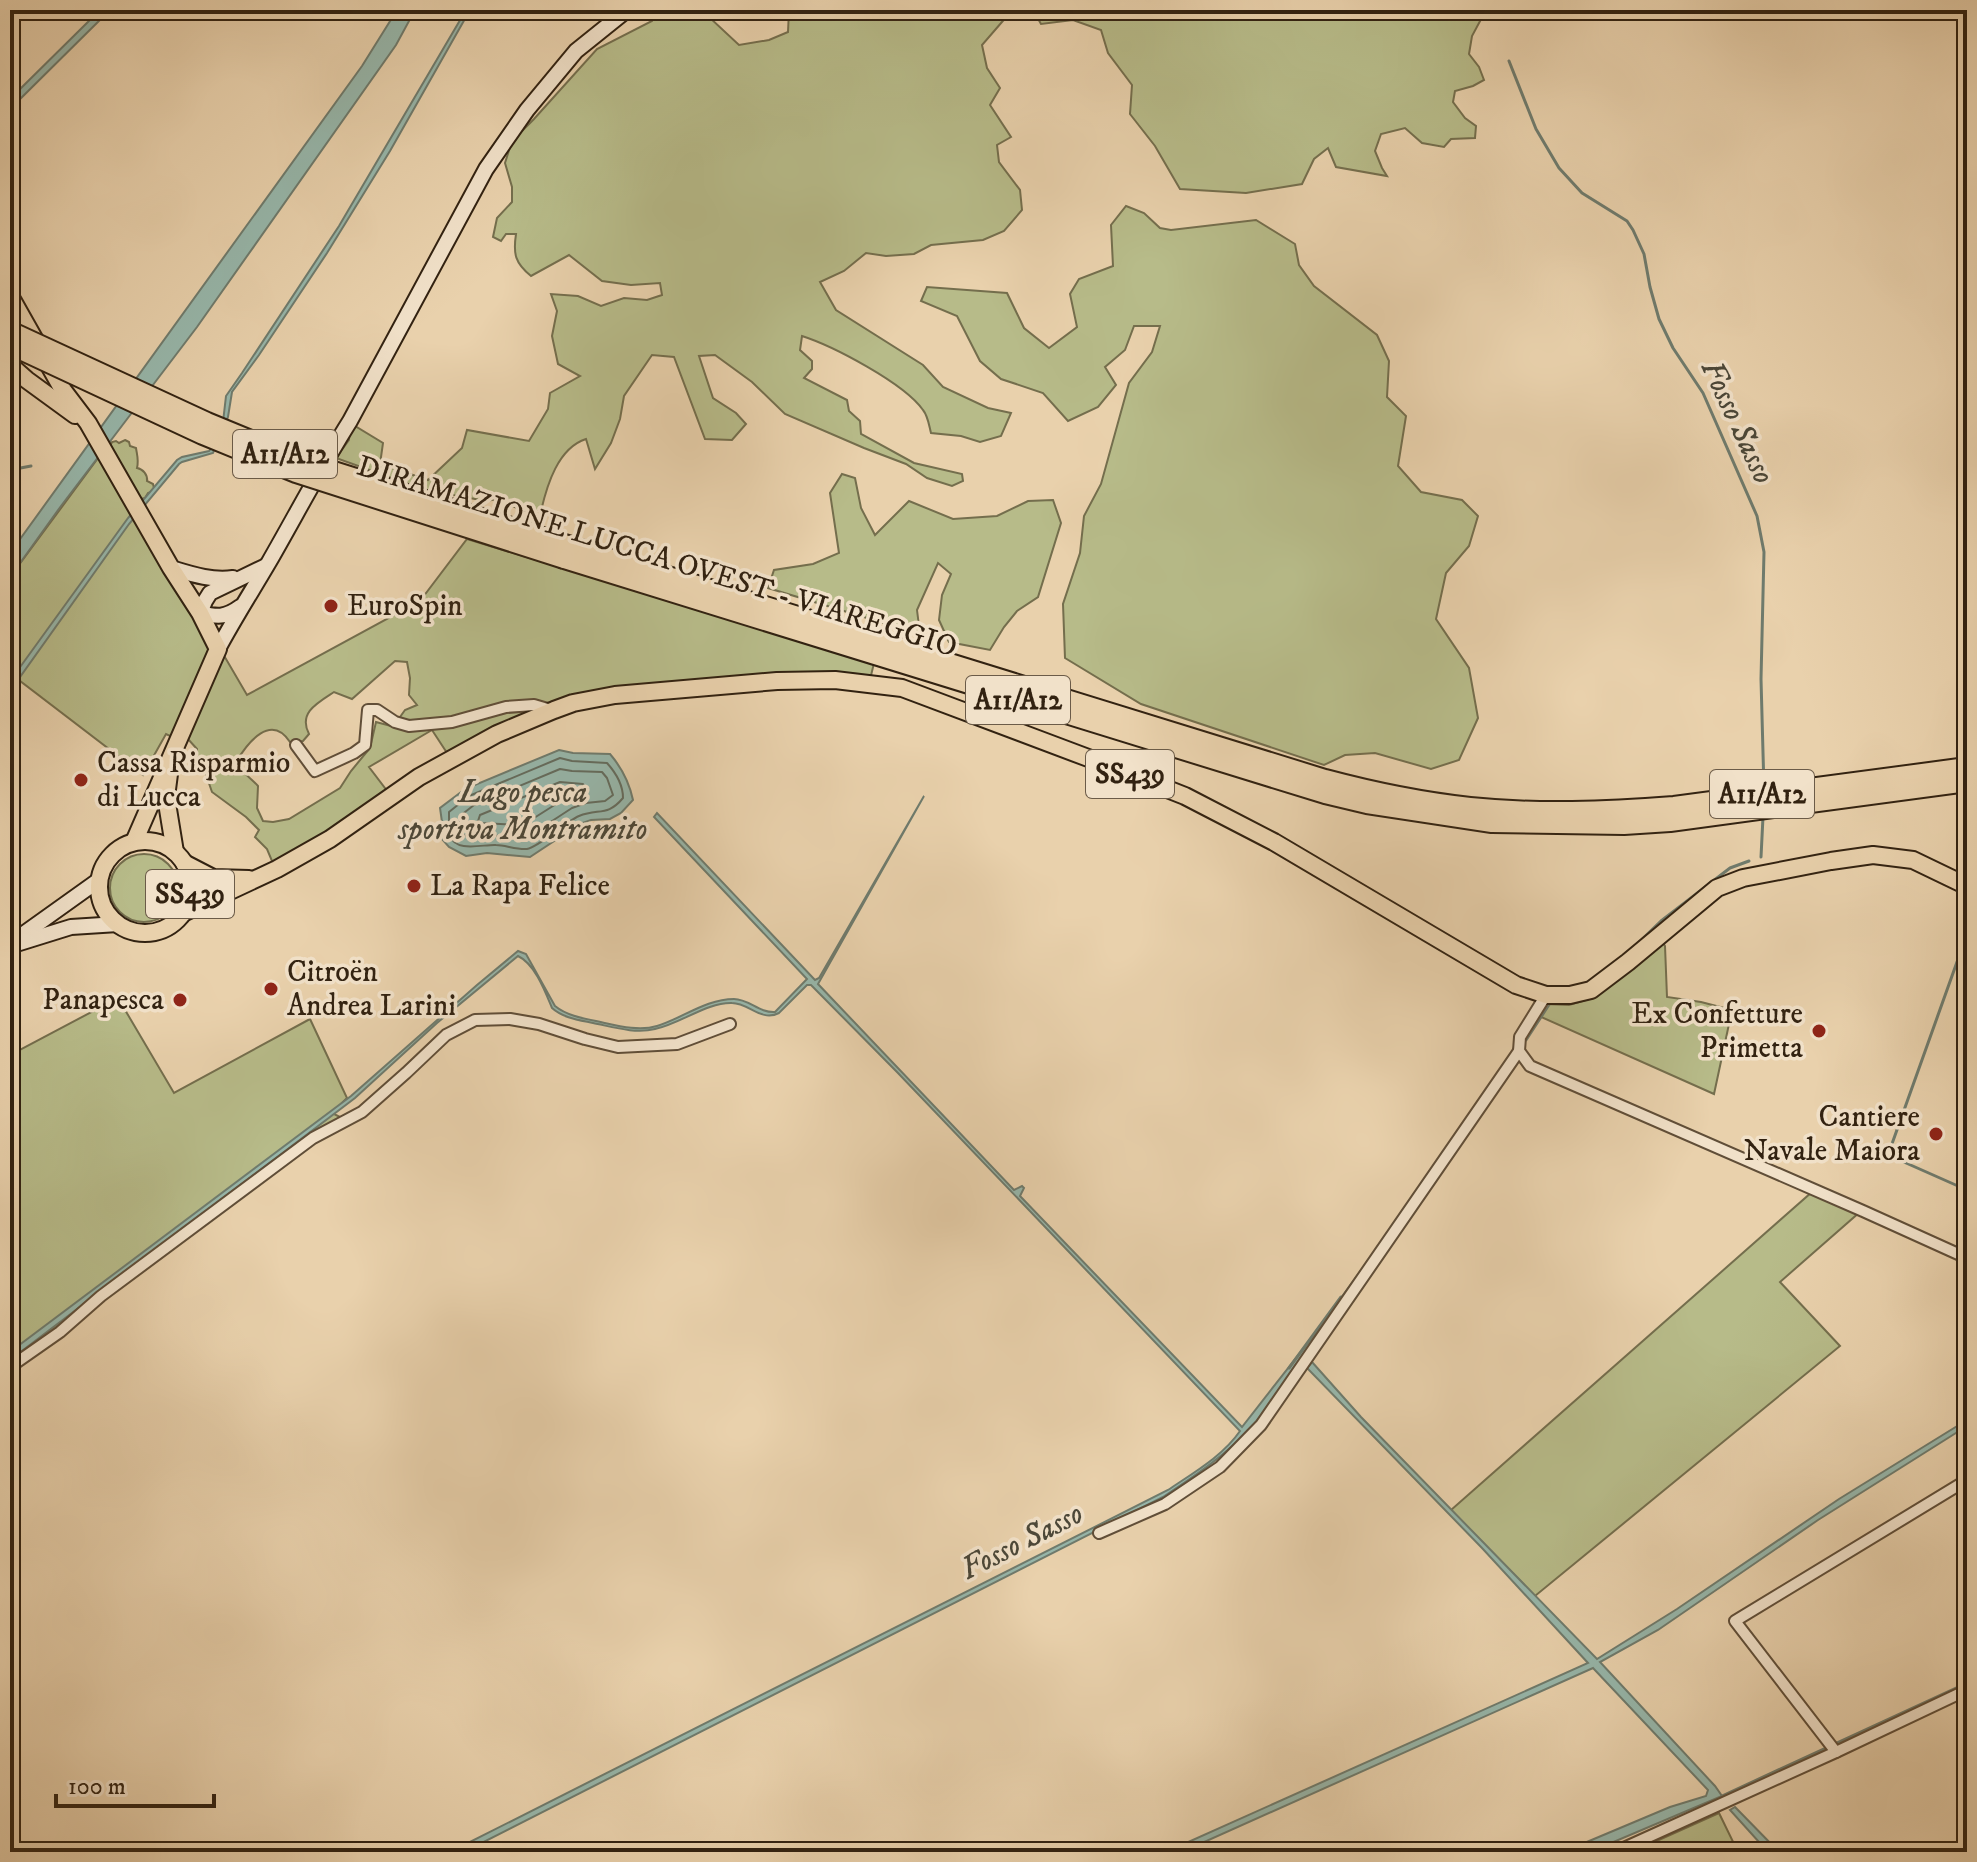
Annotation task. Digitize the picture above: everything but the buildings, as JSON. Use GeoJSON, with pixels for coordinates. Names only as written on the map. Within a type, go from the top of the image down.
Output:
{"type":"FeatureCollection","features":[{"type":"Feature","properties":{"kind":"highway","name":"DIRAMAZIONE LUCCA OVEST - VIAREGGIO"},"geometry":{"type":"LineString","coordinates":[[10,331],[207,422],[299,460],[711,603],[961,682],[1325,786],[1357,787],[1470,806],[1624,825],[1670,822],[1967,782]]}},
{"type":"Feature","properties":{"kind":"highway","name":"DIRAMAZIONE LUCCA OVEST - VIAREGGIO"},"geometry":{"type":"LineString","coordinates":[[10,345],[203,435],[296,473],[568,552],[732,594],[1325,786]]}},
{"type":"Feature","properties":{"kind":"highway","name":"DIRAMAZIONE LUCCA OVEST - VIAREGGIO"},"geometry":{"type":"LineString","coordinates":[[1559,818],[1967,767]]}},
{"type":"Feature","properties":{"kind":"main road"},"geometry":{"type":"LineString","coordinates":[[218,649],[350,421],[486,169],[527,110],[576,51],[627,10]]}},
{"type":"Feature","properties":{"kind":"main road"},"geometry":{"type":"LineString","coordinates":[[10,296],[63,390],[88,423],[200,613],[218,649]]}},
{"type":"Feature","properties":{"kind":"main road"},"geometry":{"type":"LineString","coordinates":[[10,365],[88,423]]}},
{"type":"Feature","properties":{"kind":"main road"},"geometry":{"type":"LineString","coordinates":[[200,613],[210,593],[266,566]]}},
{"type":"Feature","properties":{"kind":"main road"},"geometry":{"type":"LineString","coordinates":[[171,568],[221,580],[241,577]]}},
{"type":"Feature","properties":{"kind":"main road"},"geometry":{"type":"LineString","coordinates":[[200,613],[216,617],[230,614],[241,607]]}},
{"type":"Feature","properties":{"kind":"main road","name":"SS439"},"geometry":{"type":"LineString","coordinates":[[134,842],[218,649]]}},
{"type":"Feature","properties":{"kind":"main road","name":"SS439"},"geometry":{"type":"LineString","coordinates":[[183,913],[255,880],[330,839],[418,777],[497,734],[573,703],[615,695],[777,681],[835,680],[902,688],[1185,796],[1274,842],[1516,985],[1546,995],[1570,995],[1591,990],[1717,888],[1743,878],[1873,855],[1913,860],[1967,886]]}},
{"type":"Feature","properties":{"kind":"main road","name":"SS439"},"geometry":{"type":"LineString","coordinates":[[173,753],[166,797],[180,858],[189,875],[189,901],[173,924],[160,931],[131,931],[109,916],[102,905],[99,880],[112,855],[134,842],[149,841],[163,845],[180,858],[213,878],[255,880]]}},
{"type":"Feature","properties":{"kind":"main road"},"geometry":{"type":"LineString","coordinates":[[10,945],[99,880]]}},
{"type":"Feature","properties":{"kind":"main road"},"geometry":{"type":"LineString","coordinates":[[10,945],[71,927],[118,924]]}},
{"type":"Feature","properties":{"kind":"street"},"geometry":{"type":"LineString","coordinates":[[296,745],[315,771],[365,745],[368,710],[377,710],[395,722],[409,726],[452,722],[506,707],[534,705],[554,710]]}},
{"type":"Feature","properties":{"kind":"street"},"geometry":{"type":"LineString","coordinates":[[1099,1533],[1165,1504],[1220,1467],[1261,1425],[1519,1051],[1520,1037],[1546,995]]}},
{"type":"Feature","properties":{"kind":"street"},"geometry":{"type":"LineString","coordinates":[[10,1367],[313,1138],[362,1112],[446,1035],[475,1020],[510,1019],[539,1024],[618,1047],[677,1044],[730,1024]]}},
{"type":"Feature","properties":{"kind":"street"},"geometry":{"type":"LineString","coordinates":[[1519,1051],[1530,1066],[1967,1258]]}},
{"type":"Feature","properties":{"kind":"street"},"geometry":{"type":"LineString","coordinates":[[1836,1752],[1735,1621],[1967,1480]]}},
{"type":"Feature","properties":{"kind":"street"},"geometry":{"type":"LineString","coordinates":[[1615,1852],[1967,1690]]}},
{"type":"Feature","properties":{"kind":"green space"},"geometry":{"type":"Polygon","coordinates":[[[660,10],[706,10],[710,18],[739,45],[769,40],[788,32],[789,10],[1032,10],[1008,15],[982,45],[987,68],[1000,88],[990,105],[1011,137],[997,145],[999,162],[1020,190],[1022,210],[1004,231],[983,240],[931,245],[914,254],[886,256],[866,253],[844,271],[820,282],[836,310],[923,365],[943,387],[988,408],[1011,413],[1001,436],[980,442],[961,436],[931,433],[925,412],[900,388],[849,357],[802,336],[800,350],[812,361],[812,369],[804,378],[847,400],[849,411],[860,421],[861,434],[914,463],[962,474],[963,481],[952,486],[927,478],[906,464],[785,414],[752,382],[715,355],[699,356],[713,398],[736,413],[746,424],[732,440],[705,439],[674,357],[652,355],[624,396],[611,443],[595,469],[586,439],[568,450],[555,469],[541,511],[525,512],[498,499],[486,501],[425,490],[336,458],[349,440],[350,423],[383,443],[380,464],[428,480],[462,448],[467,430],[529,441],[548,409],[550,393],[580,376],[558,364],[552,336],[557,311],[551,294],[578,296],[601,306],[624,298],[647,300],[662,295],[660,283],[631,285],[602,281],[569,255],[531,276],[516,258],[516,234],[506,234],[501,241],[493,237],[497,218],[512,202],[512,187],[505,163],[512,141],[597,49],[652,21],[660,10]]]}},
{"type":"Feature","properties":{"kind":"green space"},"geometry":{"type":"Polygon","coordinates":[[[1033,10],[1486,10],[1472,36],[1469,54],[1484,80],[1455,91],[1453,102],[1465,118],[1476,126],[1475,138],[1451,139],[1444,147],[1422,143],[1405,128],[1381,134],[1375,151],[1387,176],[1336,167],[1328,148],[1314,159],[1302,184],[1246,193],[1180,189],[1155,146],[1130,114],[1132,85],[1108,53],[1101,30],[1073,20],[1041,24],[1033,10]]]}},
{"type":"Feature","properties":{"kind":"green space"},"geometry":{"type":"Polygon","coordinates":[[[1126,206],[1144,213],[1160,228],[1171,230],[1256,220],[1295,244],[1299,265],[1314,286],[1377,335],[1389,361],[1387,397],[1406,416],[1398,466],[1421,492],[1462,500],[1478,516],[1469,546],[1446,573],[1436,619],[1469,668],[1478,718],[1459,760],[1431,769],[1375,753],[1345,755],[1324,765],[1141,704],[1065,658],[1063,604],[1080,553],[1084,516],[1101,484],[1129,383],[1152,352],[1160,326],[1134,326],[1125,350],[1105,367],[1116,385],[1098,407],[1068,421],[1043,393],[1001,379],[980,361],[957,316],[921,301],[927,287],[1007,293],[1024,328],[1049,348],[1077,327],[1070,294],[1079,279],[1113,266],[1111,225],[1126,206]]]}},
{"type":"Feature","properties":{"kind":"green space"},"geometry":{"type":"Polygon","coordinates":[[[125,440],[136,448],[137,468],[153,484],[154,488],[145,498],[135,495],[110,446],[112,442],[125,440]]]}},
{"type":"Feature","properties":{"kind":"green space"},"geometry":{"type":"Polygon","coordinates":[[[104,450],[247,695],[420,601],[467,539],[874,663],[869,684],[835,680],[573,703],[451,759],[432,730],[369,767],[391,796],[277,869],[267,849],[255,837],[259,830],[212,792],[203,766],[207,765],[206,757],[197,757],[197,749],[182,735],[179,740],[166,734],[143,775],[20,681],[10,694],[10,577],[104,450]],[[395,661],[352,699],[334,692],[321,700],[308,714],[306,727],[309,734],[303,741],[290,742],[275,730],[268,730],[253,739],[236,762],[258,786],[257,808],[263,821],[289,819],[340,788],[370,748],[376,722],[406,730],[400,717],[405,710],[417,705],[409,695],[407,662],[395,661]]]}},
{"type":"Feature","properties":{"kind":"green space"},"geometry":{"type":"Polygon","coordinates":[[[842,474],[855,478],[861,508],[875,535],[909,501],[953,519],[997,516],[1028,501],[1053,500],[1061,523],[1038,597],[1017,611],[990,650],[949,642],[939,620],[942,595],[951,574],[938,563],[917,610],[920,634],[768,588],[774,570],[813,564],[839,553],[830,493],[842,474]]]}},
{"type":"Feature","properties":{"kind":"green space"},"geometry":{"type":"Polygon","coordinates":[[[144,854],[168,864],[178,888],[168,912],[144,922],[120,912],[110,888],[120,864],[144,854]]]}},
{"type":"Feature","properties":{"kind":"green space"},"geometry":{"type":"Polygon","coordinates":[[[1662,941],[1665,946],[1667,997],[1732,1010],[1714,1094],[1539,1016],[1545,1004],[1569,1005],[1596,997],[1662,941]]]}},
{"type":"Feature","properties":{"kind":"green space"},"geometry":{"type":"Polygon","coordinates":[[[118,998],[174,1093],[310,1019],[347,1098],[332,1113],[346,1120],[313,1138],[10,1371],[10,1055],[118,998]]]}},
{"type":"Feature","properties":{"kind":"green space"},"geometry":{"type":"Polygon","coordinates":[[[1812,1192],[1861,1211],[1780,1282],[1840,1346],[1535,1596],[1451,1510],[1812,1192]]]}},
{"type":"Feature","properties":{"kind":"green space"},"geometry":{"type":"Polygon","coordinates":[[[1719,1813],[1738,1852],[1632,1852],[1719,1813]]]}},
{"type":"Feature","properties":{"kind":"water"},"geometry":{"type":"Polygon","coordinates":[[[100,10],[110,10],[10,109],[10,99],[100,10]]]}},
{"type":"Feature","properties":{"kind":"water"},"geometry":{"type":"Polygon","coordinates":[[[397,10],[415,10],[396,45],[197,327],[10,577],[10,553],[362,66],[397,10]]]}},
{"type":"Feature","properties":{"kind":"water"},"geometry":{"type":"Polygon","coordinates":[[[466,10],[470,10],[390,151],[327,253],[232,392],[228,417],[213,453],[179,464],[129,524],[10,691],[10,681],[128,518],[177,460],[209,451],[213,446],[223,422],[226,396],[339,226],[466,10]]]}},
{"type":"Feature","properties":{"kind":"water","name":"Lago pesca sportiva Montramito"},"geometry":{"type":"Polygon","coordinates":[[[559,750],[610,754],[624,775],[633,800],[621,813],[610,819],[580,824],[530,857],[487,853],[466,856],[449,847],[441,838],[440,808],[465,789],[559,750]]]}},
{"type":"Feature","properties":{"kind":"water"},"geometry":{"type":"Polygon","coordinates":[[[924,796],[818,984],[1014,1190],[1024,1188],[1020,1196],[1242,1427],[1402,1214],[1255,1424],[1223,1454],[1163,1497],[464,1852],[450,1852],[1168,1490],[1216,1456],[1240,1431],[811,985],[807,985],[779,1013],[773,1015],[761,1014],[732,1003],[703,1009],[664,1026],[647,1030],[632,1030],[577,1020],[556,1011],[534,971],[518,956],[437,1023],[355,1098],[10,1360],[10,1352],[351,1096],[518,951],[526,954],[555,1006],[585,1019],[650,1028],[714,1002],[734,999],[775,1012],[807,979],[654,817],[657,813],[815,980],[819,978],[924,796]]]}},
{"type":"Feature","properties":{"kind":"water"},"geometry":{"type":"Polygon","coordinates":[[[1312,1362],[1361,1417],[1597,1659],[1677,1609],[1839,1499],[1967,1420],[1967,1426],[1818,1520],[1658,1630],[1600,1662],[1722,1796],[1590,1852],[1563,1852],[1670,1807],[1706,1796],[1708,1790],[1593,1668],[1182,1852],[1166,1852],[1588,1663],[1482,1548],[1307,1368],[1312,1362]]]}},
{"type":"Feature","properties":{"kind":"water"},"geometry":{"type":"Polygon","coordinates":[[[1735,1807],[1779,1852],[1768,1852],[1730,1810],[1735,1807]]]}},
{"type":"Feature","properties":{"kind":"waterway","name":"Fosso Sasso"},"geometry":{"type":"LineString","coordinates":[[1509,61],[1536,129],[1559,168],[1582,193],[1627,221],[1633,230],[1644,254],[1659,319],[1673,348],[1703,393],[1757,516],[1764,552],[1761,679],[1764,789]]}},
{"type":"Feature","properties":{"kind":"waterway"},"geometry":{"type":"LineString","coordinates":[[10,470],[31,466]]}},
{"type":"Feature","properties":{"kind":"waterway","name":"Fosso Sasso"},"geometry":{"type":"LineString","coordinates":[[1761,857],[1763,817]]}},
{"type":"Feature","properties":{"kind":"waterway","name":"Fosso Sasso"},"geometry":{"type":"LineString","coordinates":[[1634,947],[1661,921],[1730,868],[1749,861]]}},
{"type":"Feature","properties":{"kind":"waterway"},"geometry":{"type":"LineString","coordinates":[[1967,934],[1888,1155],[1967,1190]]}},
{"type":"Feature","properties":{"kind":"waterway","name":"Fosso Sasso"},"geometry":{"type":"LineString","coordinates":[[1526,1040],[1552,1000]]}},
{"type":"Feature","properties":{"kind":"waterway","name":"Fosso Sasso"},"geometry":{"type":"LineString","coordinates":[[1289,1368],[1341,1297]]}},
{"type":"Feature","properties":{"kind":"waterway"},"geometry":{"type":"LineString","coordinates":[[1722,1796],[1967,1683]]}},
{"type":"Feature","properties":{"kind":"place","name":"EuroSpin"},"geometry":{"type":"Point","coordinates":[331,606]}},
{"type":"Feature","properties":{"kind":"place","name":"Cassa Risparmio di Lucca"},"geometry":{"type":"Point","coordinates":[81,780]}},
{"type":"Feature","properties":{"kind":"place","name":"La Rapa Felice"},"geometry":{"type":"Point","coordinates":[414,886]}},
{"type":"Feature","properties":{"kind":"place","name":"Citroën Andrea Larini"},"geometry":{"type":"Point","coordinates":[271,989]}},
{"type":"Feature","properties":{"kind":"place","name":"Panapesca"},"geometry":{"type":"Point","coordinates":[180,1000]}},
{"type":"Feature","properties":{"kind":"place","name":"Ex Confetture Primetta"},"geometry":{"type":"Point","coordinates":[1819,1031]}},
{"type":"Feature","properties":{"kind":"place","name":"Cantiere Navale Maiora"},"geometry":{"type":"Point","coordinates":[1936,1134]}}]}
